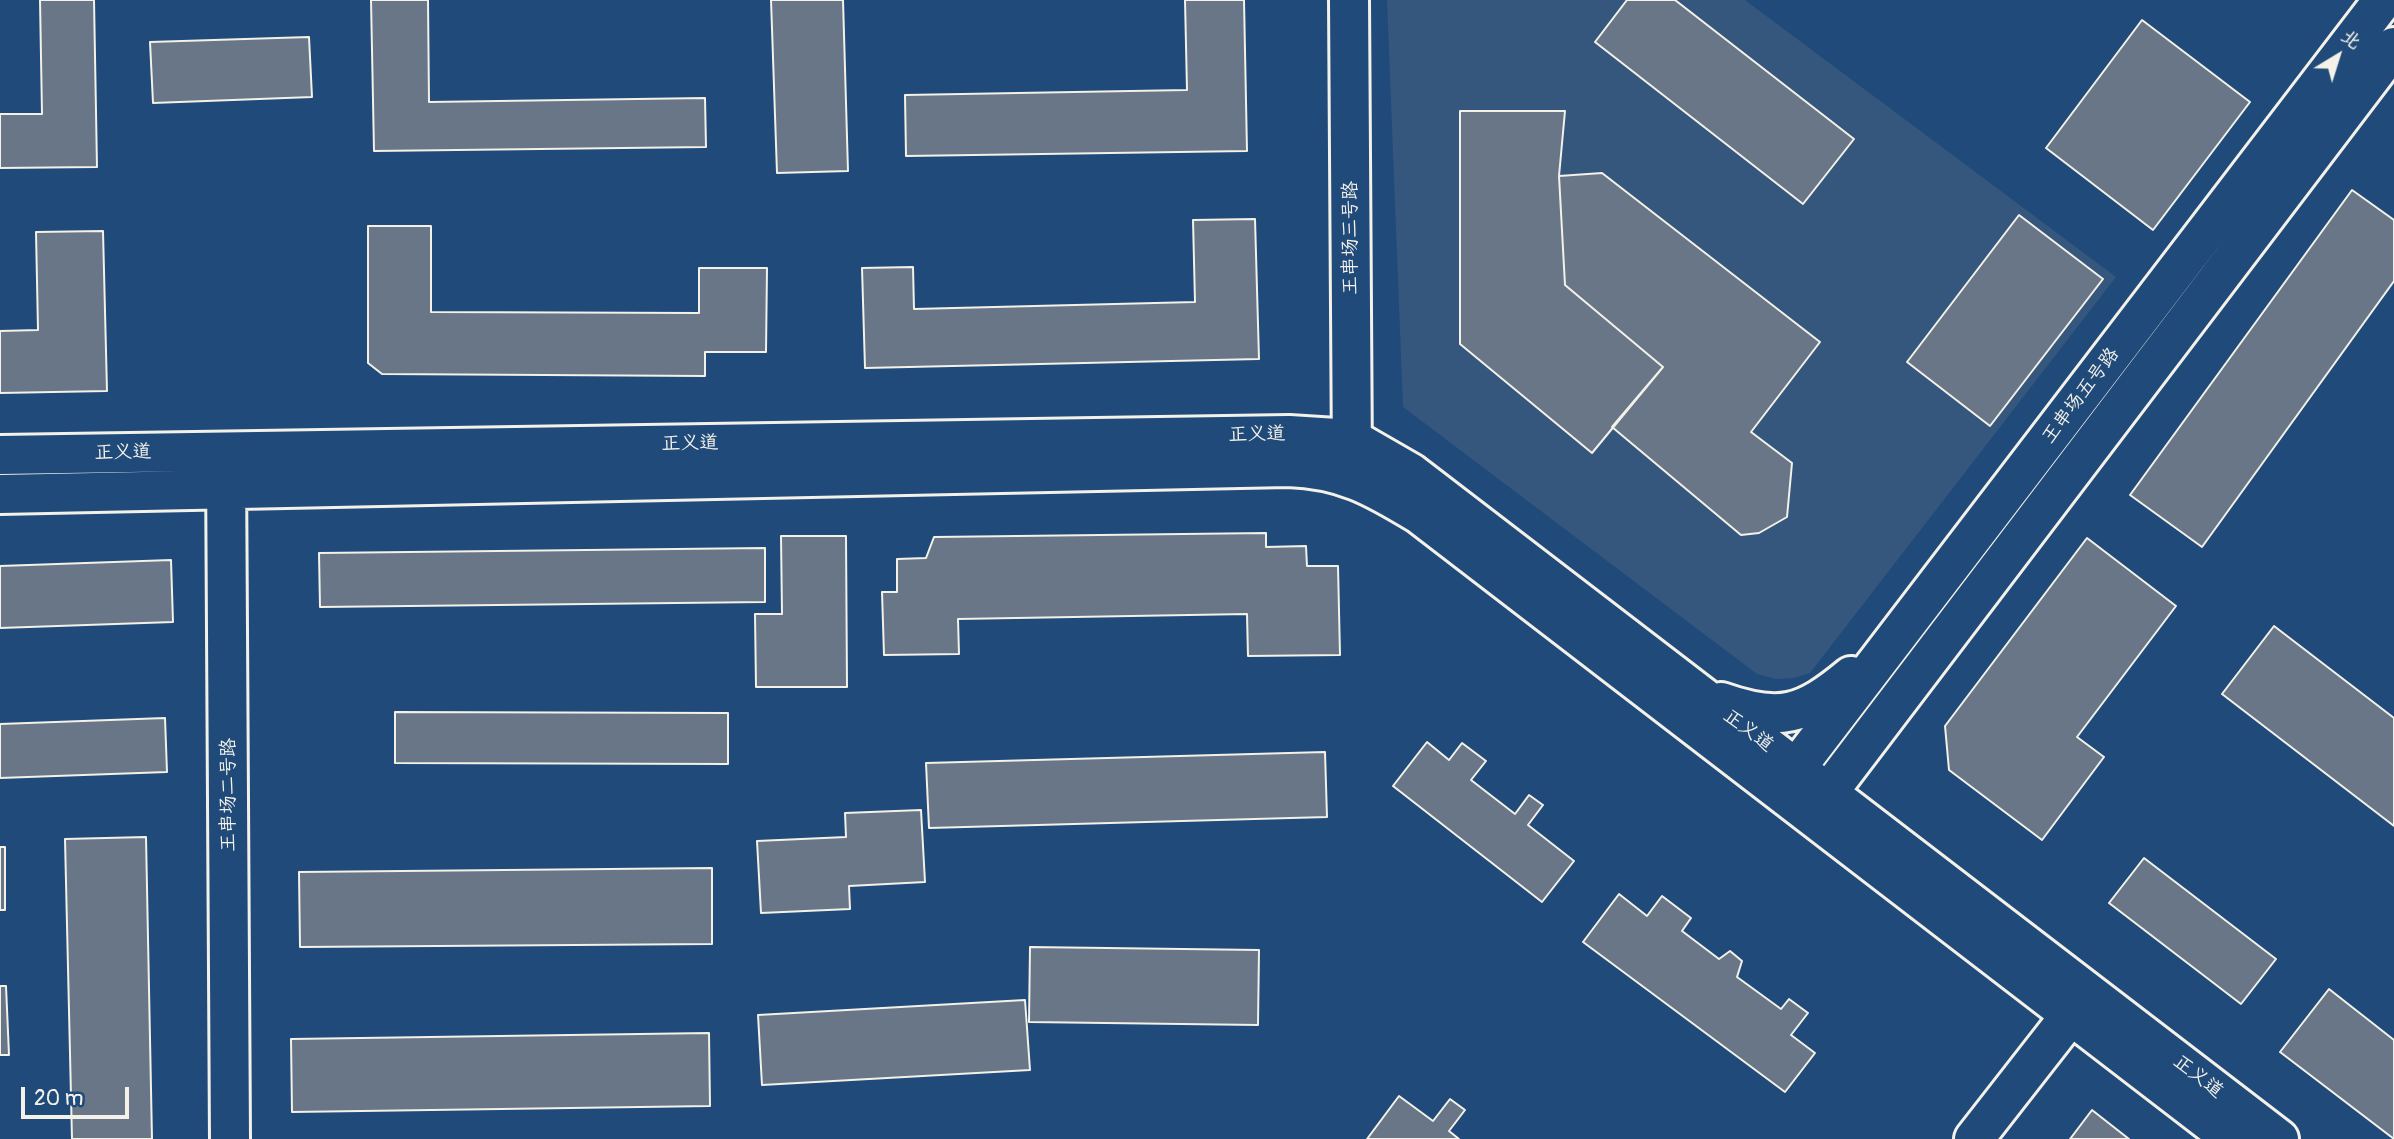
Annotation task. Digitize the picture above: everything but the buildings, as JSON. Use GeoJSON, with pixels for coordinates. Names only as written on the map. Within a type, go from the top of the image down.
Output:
{"type":"FeatureCollection","features":[{"type":"Feature","properties":{"kind":"street","name":"王串场三号路"},"geometry":{"type":"LineString","coordinates":[[1349,0],[1352,477]]}},
{"type":"Feature","properties":{"kind":"street","name":"王串场五号路"},"geometry":{"type":"LineString","coordinates":[[1788,780],[2383,0]]}},
{"type":"Feature","properties":{"kind":"street","name":"王串场五号路"},"geometry":{"type":"LineString","coordinates":[[1819,804],[2394,47]]}},
{"type":"Feature","properties":{"kind":"street","name":"正义道"},"geometry":{"type":"LineString","coordinates":[[0,494],[226,470],[1289,435],[1352,439],[1412,473],[1819,804],[2279,1139]]}},
{"type":"Feature","properties":{"kind":"street","name":"正义道"},"geometry":{"type":"LineString","coordinates":[[0,455],[226,470],[1320,468],[1352,477],[1419,514],[1788,780]]}},
{"type":"Feature","properties":{"kind":"street","name":"王串场二号路"},"geometry":{"type":"LineString","coordinates":[[226,470],[230,1139]]}},
{"type":"Feature","properties":{"kind":"street"},"geometry":{"type":"LineString","coordinates":[[1691,706],[1772,714],[1800,712],[1877,674]]}},
{"type":"Feature","properties":{"kind":"street","name":"正义道"},"geometry":{"type":"LineString","coordinates":[[1819,804],[2070,1016],[2232,1139]]}},
{"type":"Feature","properties":{"kind":"street"},"geometry":{"type":"LineString","coordinates":[[1974,1139],[2070,1016]]}},
{"type":"Feature","properties":{"kind":"shaded area"},"geometry":{"type":"Polygon","coordinates":[[[1387,0],[1745,0],[2116,277],[1810,673],[1794,678],[1776,679],[1757,674],[1403,407],[1387,0]]]}}]}
